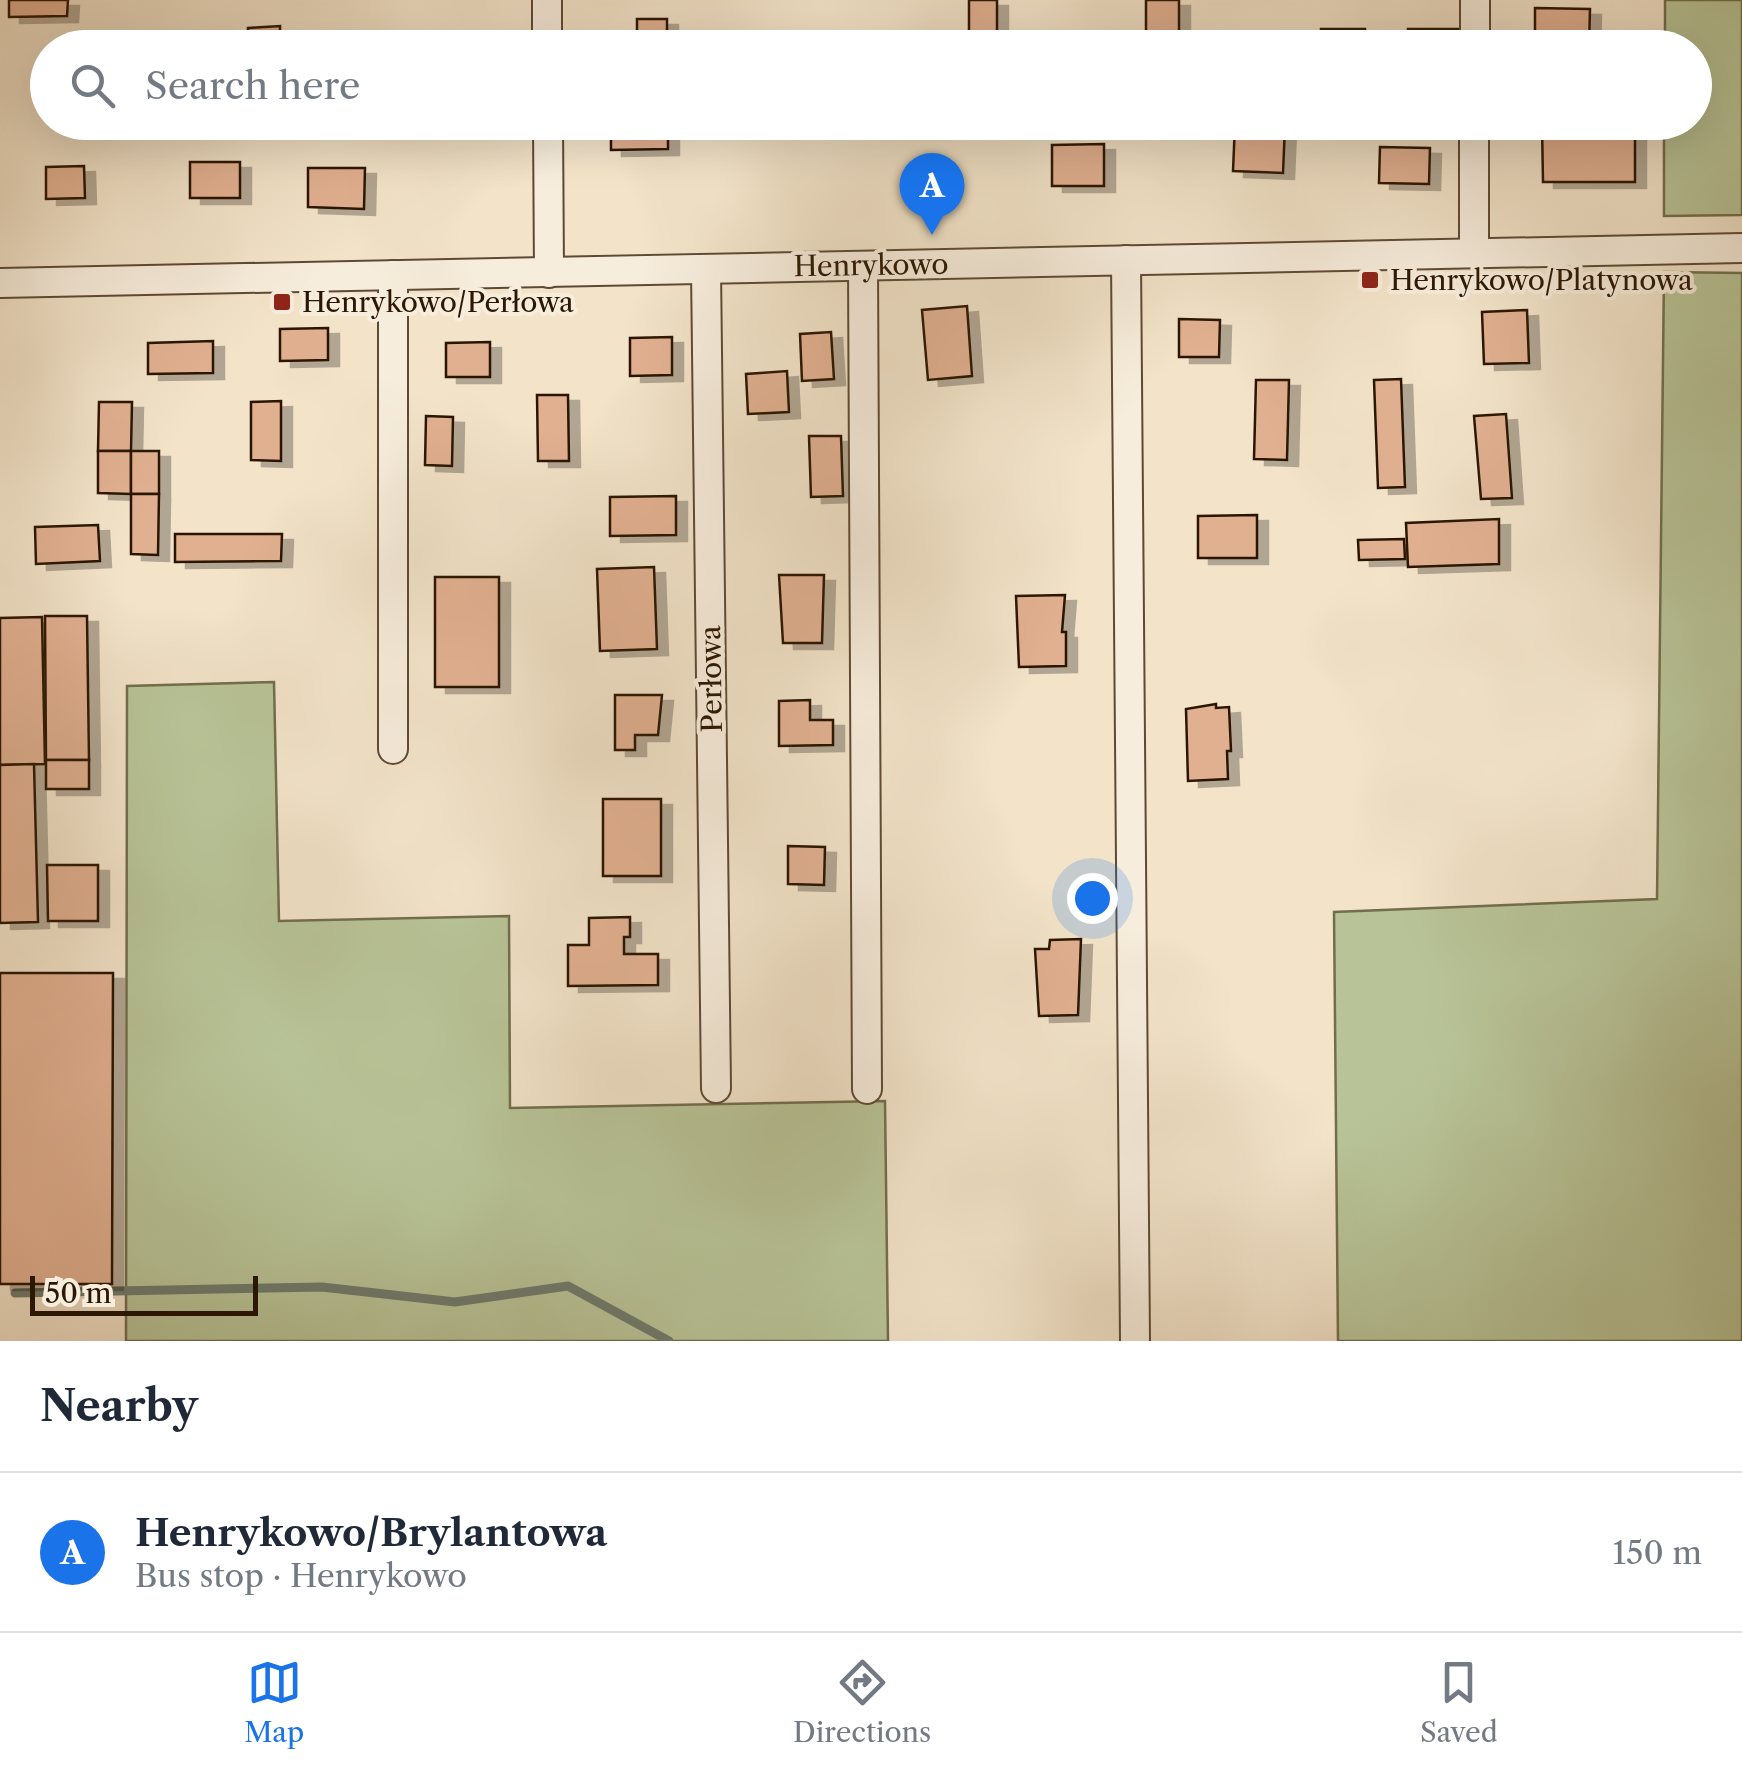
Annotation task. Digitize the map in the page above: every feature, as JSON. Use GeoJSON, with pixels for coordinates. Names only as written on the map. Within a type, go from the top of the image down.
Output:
{"type":"FeatureCollection","features":[{"type":"Feature","properties":{"kind":"street"},"geometry":{"type":"LineString","coordinates":[[547,0],[547,30]]}},
{"type":"Feature","properties":{"kind":"street"},"geometry":{"type":"LineString","coordinates":[[1475,0],[1475,30]]}},
{"type":"Feature","properties":{"kind":"street"},"geometry":{"type":"LineString","coordinates":[[548,140],[550,273]]}},
{"type":"Feature","properties":{"kind":"street"},"geometry":{"type":"LineString","coordinates":[[1474,140],[1474,253]]}},
{"type":"Feature","properties":{"kind":"street","name":"Henrykowo"},"geometry":{"type":"LineString","coordinates":[[0,282],[1742,248]]}},
{"type":"Feature","properties":{"kind":"street"},"geometry":{"type":"LineString","coordinates":[[1126,260],[1135,1341]]}},
{"type":"Feature","properties":{"kind":"street"},"geometry":{"type":"LineString","coordinates":[[863,266],[867,1089]]}},
{"type":"Feature","properties":{"kind":"street","name":"Perłowa"},"geometry":{"type":"LineString","coordinates":[[706,269],[716,1088]]}},
{"type":"Feature","properties":{"kind":"street"},"geometry":{"type":"LineString","coordinates":[[392,275],[393,749]]}},
{"type":"Feature","properties":{"kind":"green space"},"geometry":{"type":"Polygon","coordinates":[[[1665,0],[1742,0],[1742,215],[1664,216],[1664,140],[1712,140],[1712,30],[1665,30],[1665,0]]]}},
{"type":"Feature","properties":{"kind":"green space"},"geometry":{"type":"Polygon","coordinates":[[[1664,272],[1742,273],[1742,1341],[1338,1341],[1334,912],[1657,899],[1664,272]]]}},
{"type":"Feature","properties":{"kind":"green space"},"geometry":{"type":"Polygon","coordinates":[[[274,682],[279,921],[509,916],[510,1108],[885,1101],[888,1341],[126,1341],[127,686],[274,682]]]}},
{"type":"Feature","properties":{"kind":"building"},"geometry":{"type":"Polygon","coordinates":[[[9,0],[68,0],[67,16],[9,17],[9,0]]]}},
{"type":"Feature","properties":{"kind":"building"},"geometry":{"type":"Polygon","coordinates":[[[969,0],[997,0],[997,30],[969,30],[969,0]]]}},
{"type":"Feature","properties":{"kind":"building"},"geometry":{"type":"Polygon","coordinates":[[[1146,0],[1179,0],[1179,30],[1146,30],[1146,0]]]}},
{"type":"Feature","properties":{"kind":"building"},"geometry":{"type":"Polygon","coordinates":[[[1535,8],[1590,9],[1589,30],[1535,30],[1535,8]]]}},
{"type":"Feature","properties":{"kind":"building"},"geometry":{"type":"Polygon","coordinates":[[[637,19],[667,19],[667,30],[637,30],[637,19]]]}},
{"type":"Feature","properties":{"kind":"building"},"geometry":{"type":"Polygon","coordinates":[[[280,26],[280,30],[248,30],[280,26]]]}},
{"type":"Feature","properties":{"kind":"building"},"geometry":{"type":"Polygon","coordinates":[[[611,140],[668,140],[668,149],[611,150],[611,140]]]}},
{"type":"Feature","properties":{"kind":"building"},"geometry":{"type":"Polygon","coordinates":[[[1234,140],[1284,140],[1283,173],[1233,171],[1234,140]]]}},
{"type":"Feature","properties":{"kind":"building"},"geometry":{"type":"Polygon","coordinates":[[[1542,140],[1635,140],[1635,182],[1543,182],[1542,140]]]}},
{"type":"Feature","properties":{"kind":"building"},"geometry":{"type":"Polygon","coordinates":[[[1104,144],[1104,186],[1052,186],[1052,145],[1104,144]]]}},
{"type":"Feature","properties":{"kind":"building"},"geometry":{"type":"Polygon","coordinates":[[[1380,147],[1430,148],[1429,184],[1379,183],[1380,147]]]}},
{"type":"Feature","properties":{"kind":"building"},"geometry":{"type":"Polygon","coordinates":[[[190,162],[240,162],[240,198],[190,198],[190,162]]]}},
{"type":"Feature","properties":{"kind":"building"},"geometry":{"type":"Polygon","coordinates":[[[84,166],[85,198],[46,199],[46,167],[84,166]]]}},
{"type":"Feature","properties":{"kind":"building"},"geometry":{"type":"Polygon","coordinates":[[[308,168],[365,168],[364,209],[308,207],[308,168]]]}},
{"type":"Feature","properties":{"kind":"building"},"geometry":{"type":"Polygon","coordinates":[[[967,306],[972,376],[928,380],[922,310],[967,306]]]}},
{"type":"Feature","properties":{"kind":"building"},"geometry":{"type":"Polygon","coordinates":[[[1527,310],[1529,363],[1484,364],[1482,312],[1527,310]]]}},
{"type":"Feature","properties":{"kind":"building"},"geometry":{"type":"Polygon","coordinates":[[[1179,319],[1220,320],[1219,357],[1179,357],[1179,319]]]}},
{"type":"Feature","properties":{"kind":"building"},"geometry":{"type":"Polygon","coordinates":[[[328,328],[328,360],[280,361],[280,329],[328,328]]]}},
{"type":"Feature","properties":{"kind":"building"},"geometry":{"type":"Polygon","coordinates":[[[831,332],[834,379],[802,381],[800,334],[831,332]]]}},
{"type":"Feature","properties":{"kind":"building"},"geometry":{"type":"Polygon","coordinates":[[[672,337],[672,375],[630,376],[630,338],[672,337]]]}},
{"type":"Feature","properties":{"kind":"building"},"geometry":{"type":"Polygon","coordinates":[[[213,341],[213,373],[148,374],[148,343],[213,341]]]}},
{"type":"Feature","properties":{"kind":"building"},"geometry":{"type":"Polygon","coordinates":[[[490,342],[490,377],[446,377],[446,343],[490,342]]]}},
{"type":"Feature","properties":{"kind":"building"},"geometry":{"type":"Polygon","coordinates":[[[787,371],[789,412],[748,414],[746,374],[787,371]]]}},
{"type":"Feature","properties":{"kind":"building"},"geometry":{"type":"Polygon","coordinates":[[[1401,379],[1405,487],[1378,488],[1374,380],[1401,379]]]}},
{"type":"Feature","properties":{"kind":"building"},"geometry":{"type":"Polygon","coordinates":[[[1256,380],[1289,380],[1287,460],[1254,459],[1256,380]]]}},
{"type":"Feature","properties":{"kind":"building"},"geometry":{"type":"Polygon","coordinates":[[[537,395],[568,395],[569,461],[538,461],[537,395]]]}},
{"type":"Feature","properties":{"kind":"building"},"geometry":{"type":"Polygon","coordinates":[[[281,401],[281,461],[251,460],[251,402],[281,401]]]}},
{"type":"Feature","properties":{"kind":"building"},"geometry":{"type":"Polygon","coordinates":[[[99,402],[132,402],[131,451],[98,451],[99,402]]]}},
{"type":"Feature","properties":{"kind":"building"},"geometry":{"type":"Polygon","coordinates":[[[1506,414],[1512,498],[1481,499],[1474,416],[1506,414]]]}},
{"type":"Feature","properties":{"kind":"building"},"geometry":{"type":"Polygon","coordinates":[[[426,416],[453,417],[452,466],[425,465],[426,416]]]}},
{"type":"Feature","properties":{"kind":"building"},"geometry":{"type":"Polygon","coordinates":[[[809,436],[841,436],[843,496],[811,497],[809,436]]]}},
{"type":"Feature","properties":{"kind":"building"},"geometry":{"type":"Polygon","coordinates":[[[98,451],[131,451],[131,494],[98,493],[98,451]]]}},
{"type":"Feature","properties":{"kind":"building"},"geometry":{"type":"Polygon","coordinates":[[[131,451],[159,451],[159,494],[131,494],[131,451]]]}},
{"type":"Feature","properties":{"kind":"building"},"geometry":{"type":"Polygon","coordinates":[[[131,494],[159,494],[158,555],[131,554],[131,494]]]}},
{"type":"Feature","properties":{"kind":"building"},"geometry":{"type":"Polygon","coordinates":[[[676,496],[676,535],[610,536],[610,497],[676,496]]]}},
{"type":"Feature","properties":{"kind":"building"},"geometry":{"type":"Polygon","coordinates":[[[1257,515],[1257,558],[1198,558],[1198,516],[1257,515]]]}},
{"type":"Feature","properties":{"kind":"building"},"geometry":{"type":"Polygon","coordinates":[[[1499,519],[1499,564],[1408,567],[1406,523],[1499,519]]]}},
{"type":"Feature","properties":{"kind":"building"},"geometry":{"type":"Polygon","coordinates":[[[98,525],[100,561],[36,564],[35,527],[98,525]]]}},
{"type":"Feature","properties":{"kind":"building"},"geometry":{"type":"Polygon","coordinates":[[[175,534],[282,534],[281,561],[175,562],[175,534]]]}},
{"type":"Feature","properties":{"kind":"building"},"geometry":{"type":"Polygon","coordinates":[[[1404,539],[1405,559],[1359,560],[1358,540],[1404,539]]]}},
{"type":"Feature","properties":{"kind":"building"},"geometry":{"type":"Polygon","coordinates":[[[654,567],[657,649],[600,651],[597,569],[654,567]]]}},
{"type":"Feature","properties":{"kind":"building"},"geometry":{"type":"Polygon","coordinates":[[[779,575],[824,575],[822,643],[783,643],[779,575]]]}},
{"type":"Feature","properties":{"kind":"building"},"geometry":{"type":"Polygon","coordinates":[[[435,577],[499,577],[499,687],[435,687],[435,577]]]}},
{"type":"Feature","properties":{"kind":"building"},"geometry":{"type":"Polygon","coordinates":[[[1065,595],[1062,632],[1066,632],[1066,666],[1019,667],[1016,596],[1065,595]]]}},
{"type":"Feature","properties":{"kind":"building"},"geometry":{"type":"Polygon","coordinates":[[[45,616],[87,616],[89,760],[46,760],[45,616]]]}},
{"type":"Feature","properties":{"kind":"building"},"geometry":{"type":"Polygon","coordinates":[[[42,617],[45,764],[0,765],[0,618],[42,617]]]}},
{"type":"Feature","properties":{"kind":"building"},"geometry":{"type":"Polygon","coordinates":[[[615,695],[662,695],[658,735],[635,735],[635,750],[615,750],[615,695]]]}},
{"type":"Feature","properties":{"kind":"building"},"geometry":{"type":"Polygon","coordinates":[[[810,700],[810,720],[833,720],[833,745],[779,746],[779,701],[810,700]]]}},
{"type":"Feature","properties":{"kind":"building"},"geometry":{"type":"Polygon","coordinates":[[[1216,704],[1216,708],[1229,707],[1228,779],[1188,781],[1186,709],[1216,704]]]}},
{"type":"Feature","properties":{"kind":"building"},"geometry":{"type":"Polygon","coordinates":[[[46,760],[89,760],[89,789],[46,789],[46,760]]]}},
{"type":"Feature","properties":{"kind":"building"},"geometry":{"type":"Polygon","coordinates":[[[34,764],[38,922],[0,923],[0,765],[34,764]]]}},
{"type":"Feature","properties":{"kind":"building"},"geometry":{"type":"Polygon","coordinates":[[[603,799],[661,799],[661,876],[603,876],[603,799]]]}},
{"type":"Feature","properties":{"kind":"building"},"geometry":{"type":"Polygon","coordinates":[[[788,846],[825,847],[824,885],[788,884],[788,846]]]}},
{"type":"Feature","properties":{"kind":"building"},"geometry":{"type":"Polygon","coordinates":[[[47,865],[98,865],[98,921],[48,921],[47,865]]]}},
{"type":"Feature","properties":{"kind":"building"},"geometry":{"type":"Polygon","coordinates":[[[630,917],[630,937],[624,937],[624,954],[658,954],[658,985],[568,986],[568,945],[589,945],[589,918],[630,917]]]}},
{"type":"Feature","properties":{"kind":"building"},"geometry":{"type":"Polygon","coordinates":[[[1081,939],[1078,1015],[1039,1016],[1035,949],[1049,949],[1050,940],[1081,939]]]}},
{"type":"Feature","properties":{"kind":"building"},"geometry":{"type":"Polygon","coordinates":[[[0,973],[113,973],[112,1284],[0,1284],[0,973]]]}},
{"type":"Feature","properties":{"kind":"waterway"},"geometry":{"type":"LineString","coordinates":[[15,1293],[322,1287],[455,1302],[568,1286],[669,1341]]}},
{"type":"Feature","properties":{"kind":"place","name":"Henrykowo/Brylantowa"},"geometry":{"type":"Point","coordinates":[932,235]}},
{"type":"Feature","properties":{"kind":"place","name":"Henrykowo/Platynowa"},"geometry":{"type":"Point","coordinates":[1370,280]}},
{"type":"Feature","properties":{"kind":"place","name":"Henrykowo/Perłowa"},"geometry":{"type":"Point","coordinates":[282,302]}}]}
